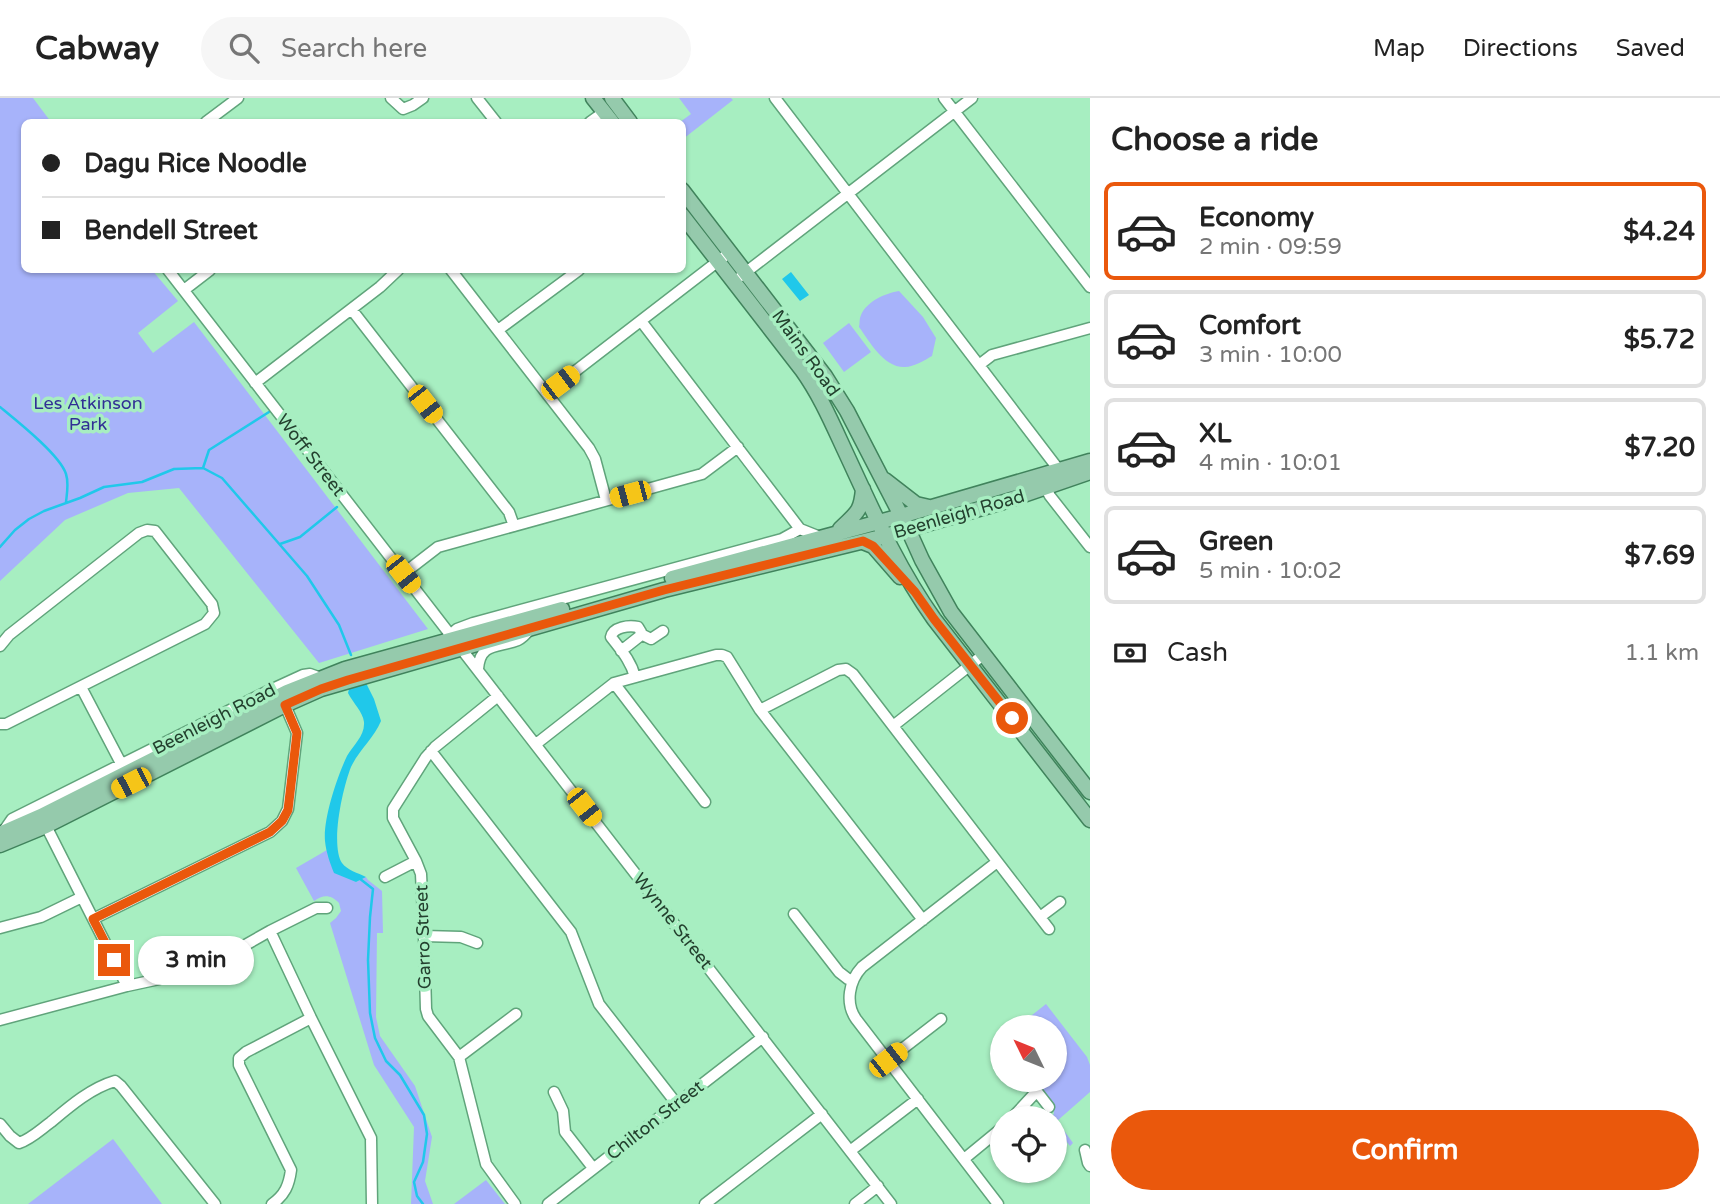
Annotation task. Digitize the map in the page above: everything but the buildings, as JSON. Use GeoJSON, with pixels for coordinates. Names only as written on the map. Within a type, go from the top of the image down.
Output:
{"type":"FeatureCollection","features":[{"type":"Feature","properties":{"kind":"main road"},"geometry":{"type":"LineString","coordinates":[[593,98],[608,117]]}},
{"type":"Feature","properties":{"kind":"main road"},"geometry":{"type":"LineString","coordinates":[[612,98],[629,119]]}},
{"type":"Feature","properties":{"kind":"main road","name":"Mains Road"},"geometry":{"type":"LineString","coordinates":[[686,196],[724,257]]}},
{"type":"Feature","properties":{"kind":"main road","name":"Mains Road"},"geometry":{"type":"LineString","coordinates":[[686,219],[724,257],[832,386],[951,612],[1090,792]]}},
{"type":"Feature","properties":{"kind":"main road","name":"Mains Road"},"geometry":{"type":"LineString","coordinates":[[740,277],[813,387],[915,592]]}},
{"type":"Feature","properties":{"kind":"main road","name":"Beenleigh Road"},"geometry":{"type":"LineString","coordinates":[[904,522],[940,519],[1042,482],[1059,470],[1090,461]]}},
{"type":"Feature","properties":{"kind":"main road","name":"Beenleigh Road"},"geometry":{"type":"LineString","coordinates":[[1,838],[43,821],[126,774],[287,692],[321,678],[820,537],[882,529],[904,522],[931,507],[1090,472]]}},
{"type":"Feature","properties":{"kind":"main road"},"geometry":{"type":"LineString","coordinates":[[880,477],[916,504],[931,507]]}},
{"type":"Feature","properties":{"kind":"main road"},"geometry":{"type":"LineString","coordinates":[[836,533],[854,517],[862,505],[863,487]]}},
{"type":"Feature","properties":{"kind":"main road"},"geometry":{"type":"LineString","coordinates":[[922,559],[920,540],[928,528],[940,519]]}},
{"type":"Feature","properties":{"kind":"main road","name":"Beenleigh Road"},"geometry":{"type":"LineString","coordinates":[[126,774],[321,689],[453,641],[531,628],[664,590],[863,541],[882,529]]}},
{"type":"Feature","properties":{"kind":"main road"},"geometry":{"type":"LineString","coordinates":[[863,541],[873,546],[915,592],[1090,820]]}},
{"type":"Feature","properties":{"kind":"street"},"geometry":{"type":"LineString","coordinates":[[210,119],[238,98]]}},
{"type":"Feature","properties":{"kind":"street"},"geometry":{"type":"LineString","coordinates":[[391,98],[403,109],[423,98]]}},
{"type":"Feature","properties":{"kind":"street"},"geometry":{"type":"LineString","coordinates":[[477,98],[494,119]]}},
{"type":"Feature","properties":{"kind":"street"},"geometry":{"type":"LineString","coordinates":[[775,98],[1059,470]]}},
{"type":"Feature","properties":{"kind":"street"},"geometry":{"type":"LineString","coordinates":[[944,98],[1090,287]]}},
{"type":"Feature","properties":{"kind":"street"},"geometry":{"type":"LineString","coordinates":[[740,277],[972,98]]}},
{"type":"Feature","properties":{"kind":"street"},"geometry":{"type":"LineString","coordinates":[[547,393],[724,257]]}},
{"type":"Feature","properties":{"kind":"street","name":"Woff Street"},"geometry":{"type":"LineString","coordinates":[[170,273],[453,641]]}},
{"type":"Feature","properties":{"kind":"street"},"geometry":{"type":"LineString","coordinates":[[184,290],[206,273]]}},
{"type":"Feature","properties":{"kind":"street"},"geometry":{"type":"LineString","coordinates":[[255,383],[352,310],[395,273]]}},
{"type":"Feature","properties":{"kind":"street"},"geometry":{"type":"LineString","coordinates":[[453,273],[589,448],[595,459],[606,500]]}},
{"type":"Feature","properties":{"kind":"street"},"geometry":{"type":"LineString","coordinates":[[498,331],[575,273]]}},
{"type":"Feature","properties":{"kind":"street"},"geometry":{"type":"LineString","coordinates":[[352,310],[509,512],[514,526]]}},
{"type":"Feature","properties":{"kind":"street"},"geometry":{"type":"LineString","coordinates":[[641,321],[800,528],[820,537]]}},
{"type":"Feature","properties":{"kind":"street"},"geometry":{"type":"LineString","coordinates":[[979,365],[992,355],[1090,328]]}},
{"type":"Feature","properties":{"kind":"street"},"geometry":{"type":"LineString","coordinates":[[403,574],[438,547],[702,474],[738,447]]}},
{"type":"Feature","properties":{"kind":"street"},"geometry":{"type":"LineString","coordinates":[[1042,482],[1090,547]]}},
{"type":"Feature","properties":{"kind":"street","name":"Beenleigh Road"},"geometry":{"type":"LineString","coordinates":[[453,641],[457,629],[473,623],[782,539],[800,528]]}},
{"type":"Feature","properties":{"kind":"street"},"geometry":{"type":"LineString","coordinates":[[0,646],[20,626],[139,533],[147,530],[155,531],[212,604],[214,613],[205,624],[6,724],[0,724]]}},
{"type":"Feature","properties":{"kind":"street"},"geometry":{"type":"LineString","coordinates":[[635,677],[632,666],[611,637],[612,632],[634,626],[638,627],[641,634],[651,639],[663,631]]}},
{"type":"Feature","properties":{"kind":"street"},"geometry":{"type":"LineString","coordinates":[[478,668],[482,652],[521,639],[531,628]]}},
{"type":"Feature","properties":{"kind":"street"},"geometry":{"type":"LineString","coordinates":[[621,650],[641,634]]}},
{"type":"Feature","properties":{"kind":"street","name":"Wynne Street"},"geometry":{"type":"LineString","coordinates":[[453,641],[478,668],[891,1204]]}},
{"type":"Feature","properties":{"kind":"street"},"geometry":{"type":"LineString","coordinates":[[536,744],[614,683],[716,655],[727,657],[760,710],[923,920]]}},
{"type":"Feature","properties":{"kind":"street"},"geometry":{"type":"LineString","coordinates":[[892,726],[983,655]]}},
{"type":"Feature","properties":{"kind":"street"},"geometry":{"type":"LineString","coordinates":[[760,710],[838,670],[846,669],[853,674],[1049,929]]}},
{"type":"Feature","properties":{"kind":"street"},"geometry":{"type":"LineString","coordinates":[[614,683],[705,802]]}},
{"type":"Feature","properties":{"kind":"street"},"geometry":{"type":"LineString","coordinates":[[81,687],[126,774]]}},
{"type":"Feature","properties":{"kind":"street","name":"Garro Street"},"geometry":{"type":"LineString","coordinates":[[498,696],[431,751],[393,809],[393,818],[421,874],[428,1016],[459,1056],[486,1164],[516,1204]]}},
{"type":"Feature","properties":{"kind":"street"},"geometry":{"type":"LineString","coordinates":[[93,919],[270,832],[282,821],[288,810],[297,733],[285,705]]}},
{"type":"Feature","properties":{"kind":"street"},"geometry":{"type":"LineString","coordinates":[[431,751],[568,928],[599,1004],[676,1103]]}},
{"type":"Feature","properties":{"kind":"street","name":"Beenleigh Road"},"geometry":{"type":"LineString","coordinates":[[1,838],[12,819],[126,774]]}},
{"type":"Feature","properties":{"kind":"street"},"geometry":{"type":"LineString","coordinates":[[43,821],[127,986]]}},
{"type":"Feature","properties":{"kind":"street"},"geometry":{"type":"LineString","coordinates":[[385,877],[416,861]]}},
{"type":"Feature","properties":{"kind":"street"},"geometry":{"type":"LineString","coordinates":[[997,862],[862,967],[852,980],[849,1003],[850,1011],[998,1204]]}},
{"type":"Feature","properties":{"kind":"street"},"geometry":{"type":"LineString","coordinates":[[0,928],[41,917],[82,897]]}},
{"type":"Feature","properties":{"kind":"street"},"geometry":{"type":"LineString","coordinates":[[1040,917],[1060,902]]}},
{"type":"Feature","properties":{"kind":"street"},"geometry":{"type":"LineString","coordinates":[[0,1020],[127,986],[201,970],[316,908],[327,908]]}},
{"type":"Feature","properties":{"kind":"street"},"geometry":{"type":"LineString","coordinates":[[794,914],[839,972],[852,980]]}},
{"type":"Feature","properties":{"kind":"street"},"geometry":{"type":"LineString","coordinates":[[270,931],[371,1138],[372,1204]]}},
{"type":"Feature","properties":{"kind":"street"},"geometry":{"type":"LineString","coordinates":[[424,936],[461,937],[477,943]]}},
{"type":"Feature","properties":{"kind":"street"},"geometry":{"type":"LineString","coordinates":[[459,1056],[516,1014]]}},
{"type":"Feature","properties":{"kind":"street"},"geometry":{"type":"LineString","coordinates":[[272,1204],[289,1185],[291,1170],[239,1065],[239,1058],[311,1018]]}},
{"type":"Feature","properties":{"kind":"street"},"geometry":{"type":"LineString","coordinates":[[888,1060],[942,1019]]}},
{"type":"Feature","properties":{"kind":"street","name":"Chilton Street"},"geometry":{"type":"LineString","coordinates":[[548,1204],[763,1037]]}},
{"type":"Feature","properties":{"kind":"street"},"geometry":{"type":"LineString","coordinates":[[0,1124],[9,1136],[19,1143],[27,1140],[102,1085],[116,1081],[215,1204]]}},
{"type":"Feature","properties":{"kind":"street"},"geometry":{"type":"LineString","coordinates":[[554,1092],[563,1111],[565,1132],[593,1168]]}},
{"type":"Feature","properties":{"kind":"street"},"geometry":{"type":"LineString","coordinates":[[1023,1106],[1036,1092]]}},
{"type":"Feature","properties":{"kind":"street"},"geometry":{"type":"LineString","coordinates":[[850,1151],[918,1099]]}},
{"type":"Feature","properties":{"kind":"street"},"geometry":{"type":"LineString","coordinates":[[705,1204],[822,1114]]}},
{"type":"Feature","properties":{"kind":"street"},"geometry":{"type":"LineString","coordinates":[[964,1159],[990,1138]]}},
{"type":"Feature","properties":{"kind":"street"},"geometry":{"type":"LineString","coordinates":[[1085,1150],[1090,1166]]}},
{"type":"Feature","properties":{"kind":"street"},"geometry":{"type":"LineString","coordinates":[[855,1204],[878,1186]]}},
{"type":"Feature","properties":{"kind":"green space","name":"Les Atkinson Park"},"geometry":{"type":"Polygon","coordinates":[[[0,98],[33,98],[49,119],[21,119],[21,273],[155,273],[178,301],[138,333],[153,353],[194,322],[428,629],[319,663],[179,488],[128,493],[65,520],[0,581],[0,98]]]}},
{"type":"Feature","properties":{"kind":"green space"},"geometry":{"type":"Polygon","coordinates":[[[679,98],[733,100],[686,137],[684,119],[691,114],[679,98]]]}},
{"type":"Feature","properties":{"kind":"green space"},"geometry":{"type":"Polygon","coordinates":[[[899,291],[923,317],[936,338],[932,356],[908,367],[897,366],[884,359],[859,327],[860,316],[872,302],[899,291]]]}},
{"type":"Feature","properties":{"kind":"green space"},"geometry":{"type":"Polygon","coordinates":[[[849,323],[871,352],[844,372],[823,343],[849,323]]]}},
{"type":"Feature","properties":{"kind":"green space"},"geometry":{"type":"Polygon","coordinates":[[[327,850],[328,857],[356,882],[366,877],[382,891],[383,933],[377,933],[376,1017],[380,1036],[415,1086],[432,1137],[425,1181],[433,1204],[411,1204],[414,1127],[374,1065],[330,923],[341,911],[339,903],[326,896],[314,901],[296,868],[327,850]]]}},
{"type":"Feature","properties":{"kind":"green space"},"geometry":{"type":"Polygon","coordinates":[[[1046,1004],[1055,1015],[1032,1015],[1046,1004]]]}},
{"type":"Feature","properties":{"kind":"green space"},"geometry":{"type":"Polygon","coordinates":[[[1068,1032],[1090,1065],[1090,1092],[1067,1112],[1067,1106],[1052,1106],[1041,1092],[1068,1092],[1068,1032]]]}},
{"type":"Feature","properties":{"kind":"green space"},"geometry":{"type":"Polygon","coordinates":[[[1067,1135],[1073,1143],[1070,1146],[1067,1142],[1067,1135]]]}},
{"type":"Feature","properties":{"kind":"green space"},"geometry":{"type":"Polygon","coordinates":[[[113,1139],[162,1204],[28,1204],[113,1139]]]}},
{"type":"Feature","properties":{"kind":"green space"},"geometry":{"type":"Polygon","coordinates":[[[486,1180],[505,1204],[454,1204],[486,1180]]]}},
{"type":"Feature","properties":{"kind":"shaded area"},"geometry":{"type":"Polygon","coordinates":[[[791,272],[809,295],[800,301],[782,279],[791,272]]]}},
{"type":"Feature","properties":{"kind":"shaded area"},"geometry":{"type":"Polygon","coordinates":[[[366,683],[381,721],[351,767],[341,801],[337,830],[342,863],[366,877],[356,882],[334,873],[326,849],[325,832],[328,810],[339,775],[364,727],[360,711],[348,693],[349,689],[366,683]]]}},
{"type":"Feature","properties":{"kind":"waterway"},"geometry":{"type":"LineString","coordinates":[[0,407],[56,457],[66,474],[66,502]]}},
{"type":"Feature","properties":{"kind":"waterway"},"geometry":{"type":"LineString","coordinates":[[203,468],[209,450],[269,412]]}},
{"type":"Feature","properties":{"kind":"waterway"},"geometry":{"type":"LineString","coordinates":[[0,547],[29,519],[104,487],[142,482],[174,469],[203,468],[222,478],[307,576],[339,625],[351,655]]}},
{"type":"Feature","properties":{"kind":"waterway"},"geometry":{"type":"LineString","coordinates":[[280,544],[300,537],[337,507]]}},
{"type":"Feature","properties":{"kind":"waterway"},"geometry":{"type":"LineString","coordinates":[[359,878],[373,889],[368,960],[370,1013],[375,1038],[386,1061],[400,1075],[424,1115],[427,1134],[423,1162],[414,1182],[417,1196],[423,1204]]}},
{"type":"Feature","properties":{"kind":"route"},"geometry":{"type":"LineString","coordinates":[[114,960],[93,919],[270,832],[282,821],[288,810],[297,733],[285,705],[348,680],[664,590],[863,541],[873,546],[915,592],[1012,718]]}}]}
